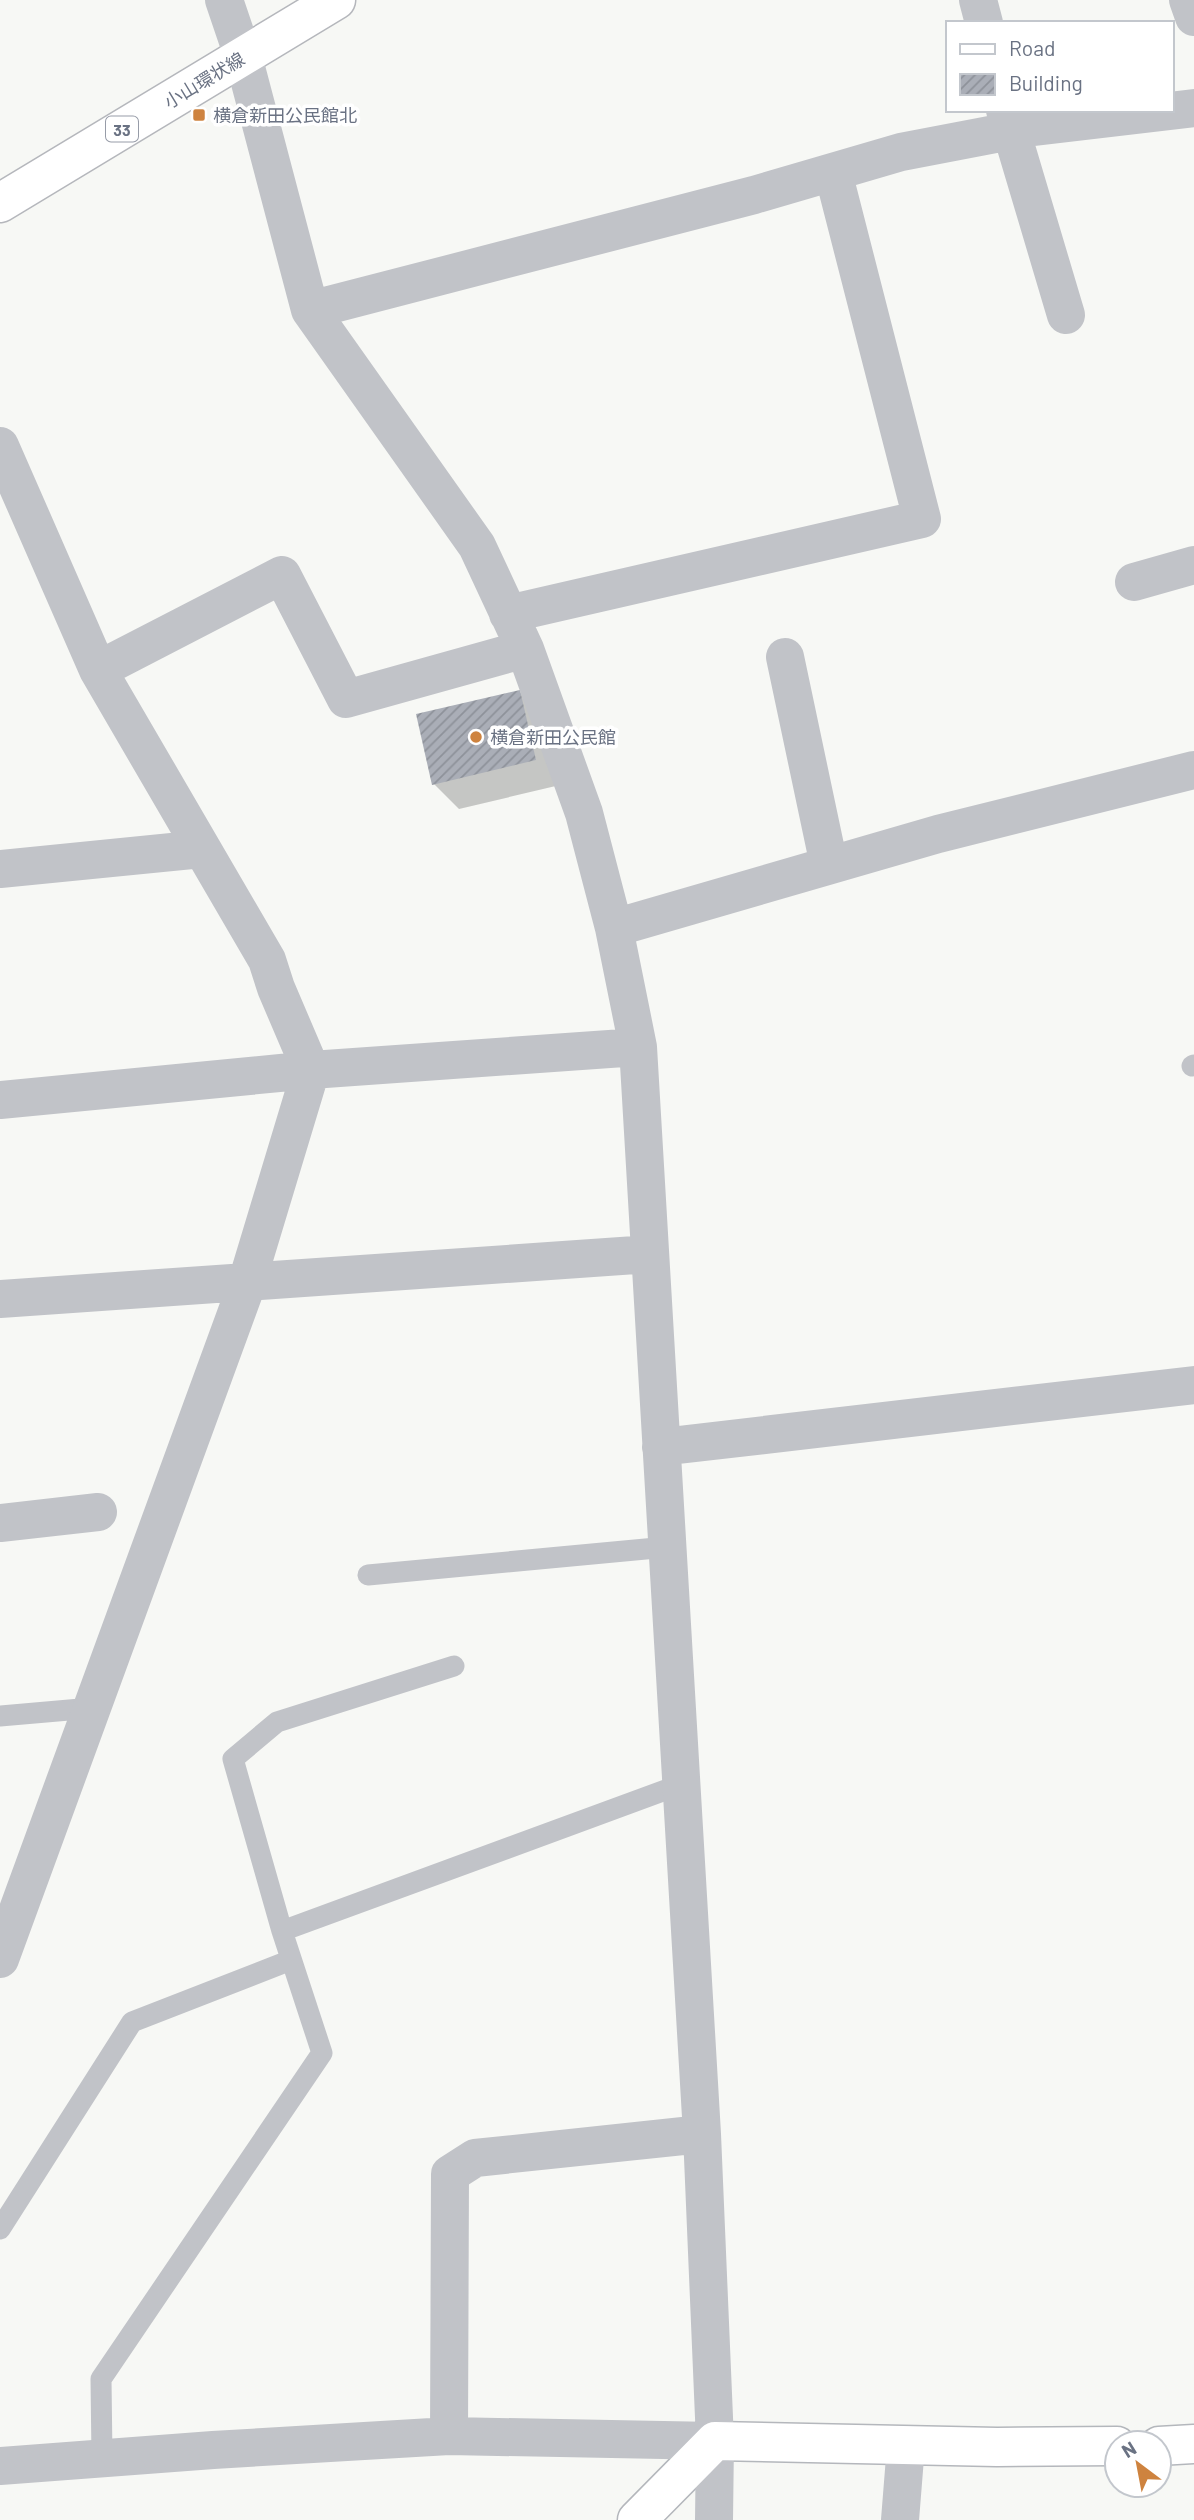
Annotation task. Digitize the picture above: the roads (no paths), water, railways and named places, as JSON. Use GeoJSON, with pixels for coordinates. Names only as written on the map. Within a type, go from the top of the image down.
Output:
{"type":"FeatureCollection","features":[{"type":"Feature","properties":{"kind":"street"},"geometry":{"type":"LineString","coordinates":[[224,0],[243,56],[310,310],[477,546],[525,649],[584,813],[614,928],[638,1047],[702,2134],[715,2441],[714,2520]]}},
{"type":"Feature","properties":{"kind":"street","name":"小山環状線"},"geometry":{"type":"LineString","coordinates":[[0,202],[336,0]]}},
{"type":"Feature","properties":{"kind":"street"},"geometry":{"type":"LineString","coordinates":[[978,0],[983,21]]}},
{"type":"Feature","properties":{"kind":"street"},"geometry":{"type":"LineString","coordinates":[[1188,0],[1194,17]]}},
{"type":"Feature","properties":{"kind":"street"},"geometry":{"type":"LineString","coordinates":[[1173,109],[1194,108]]}},
{"type":"Feature","properties":{"kind":"street"},"geometry":{"type":"LineString","coordinates":[[310,310],[546,250],[1008,121],[1137,112]]}},
{"type":"Feature","properties":{"kind":"street"},"geometry":{"type":"LineString","coordinates":[[1008,121],[1066,315]]}},
{"type":"Feature","properties":{"kind":"street"},"geometry":{"type":"LineString","coordinates":[[509,614],[922,519],[833,172]]}},
{"type":"Feature","properties":{"kind":"street"},"geometry":{"type":"LineString","coordinates":[[0,446],[98,670],[267,960],[311,1070],[247,1283],[0,1959]]}},
{"type":"Feature","properties":{"kind":"street"},"geometry":{"type":"LineString","coordinates":[[1134,582],[1194,565]]}},
{"type":"Feature","properties":{"kind":"street"},"geometry":{"type":"LineString","coordinates":[[98,670],[282,575],[346,699],[525,649]]}},
{"type":"Feature","properties":{"kind":"street"},"geometry":{"type":"LineString","coordinates":[[785,657],[829,865]]}},
{"type":"Feature","properties":{"kind":"street"},"geometry":{"type":"LineString","coordinates":[[614,928],[937,834],[1194,771]]}},
{"type":"Feature","properties":{"kind":"street"},"geometry":{"type":"LineString","coordinates":[[0,869],[202,849]]}},
{"type":"Feature","properties":{"kind":"street"},"geometry":{"type":"LineString","coordinates":[[0,1100],[311,1070],[638,1047]]}},
{"type":"Feature","properties":{"kind":"street"},"geometry":{"type":"LineString","coordinates":[[0,1299],[650,1254]]}},
{"type":"Feature","properties":{"kind":"street"},"geometry":{"type":"LineString","coordinates":[[661,1447],[1194,1385]]}},
{"type":"Feature","properties":{"kind":"street"},"geometry":{"type":"LineString","coordinates":[[0,1523],[98,1512]]}},
{"type":"Feature","properties":{"kind":"street"},"geometry":{"type":"LineString","coordinates":[[449,2436],[450,2174],[475,2158],[702,2134]]}},
{"type":"Feature","properties":{"kind":"street"},"geometry":{"type":"LineString","coordinates":[[0,2466],[449,2436],[1103,2446]]}},
{"type":"Feature","properties":{"kind":"street"},"geometry":{"type":"LineString","coordinates":[[637,2520],[715,2441]]}},
{"type":"Feature","properties":{"kind":"street"},"geometry":{"type":"LineString","coordinates":[[1173,2445],[1194,2444]]}},
{"type":"Feature","properties":{"kind":"street"},"geometry":{"type":"LineString","coordinates":[[900,2520],[906,2445]]}},
{"type":"Feature","properties":{"kind":"lane"},"geometry":{"type":"LineString","coordinates":[[368,1575],[667,1547]]}},
{"type":"Feature","properties":{"kind":"lane"},"geometry":{"type":"LineString","coordinates":[[102,2458],[101,2379],[322,2053],[282,1931],[233,1759],[277,1722],[454,1666]]}},
{"type":"Feature","properties":{"kind":"lane"},"geometry":{"type":"LineString","coordinates":[[0,1716],[92,1708]]}},
{"type":"Feature","properties":{"kind":"lane"},"geometry":{"type":"LineString","coordinates":[[282,1931],[682,1784]]}},
{"type":"Feature","properties":{"kind":"lane"},"geometry":{"type":"LineString","coordinates":[[0,2229],[132,2022],[291,1959]]}},
{"type":"Feature","properties":{"kind":"place","name":"横倉新田公民館北"},"geometry":{"type":"Point","coordinates":[199,115]}},
{"type":"Feature","properties":{"kind":"place","name":"横倉新田公民館"},"geometry":{"type":"Point","coordinates":[476,737]}}]}
